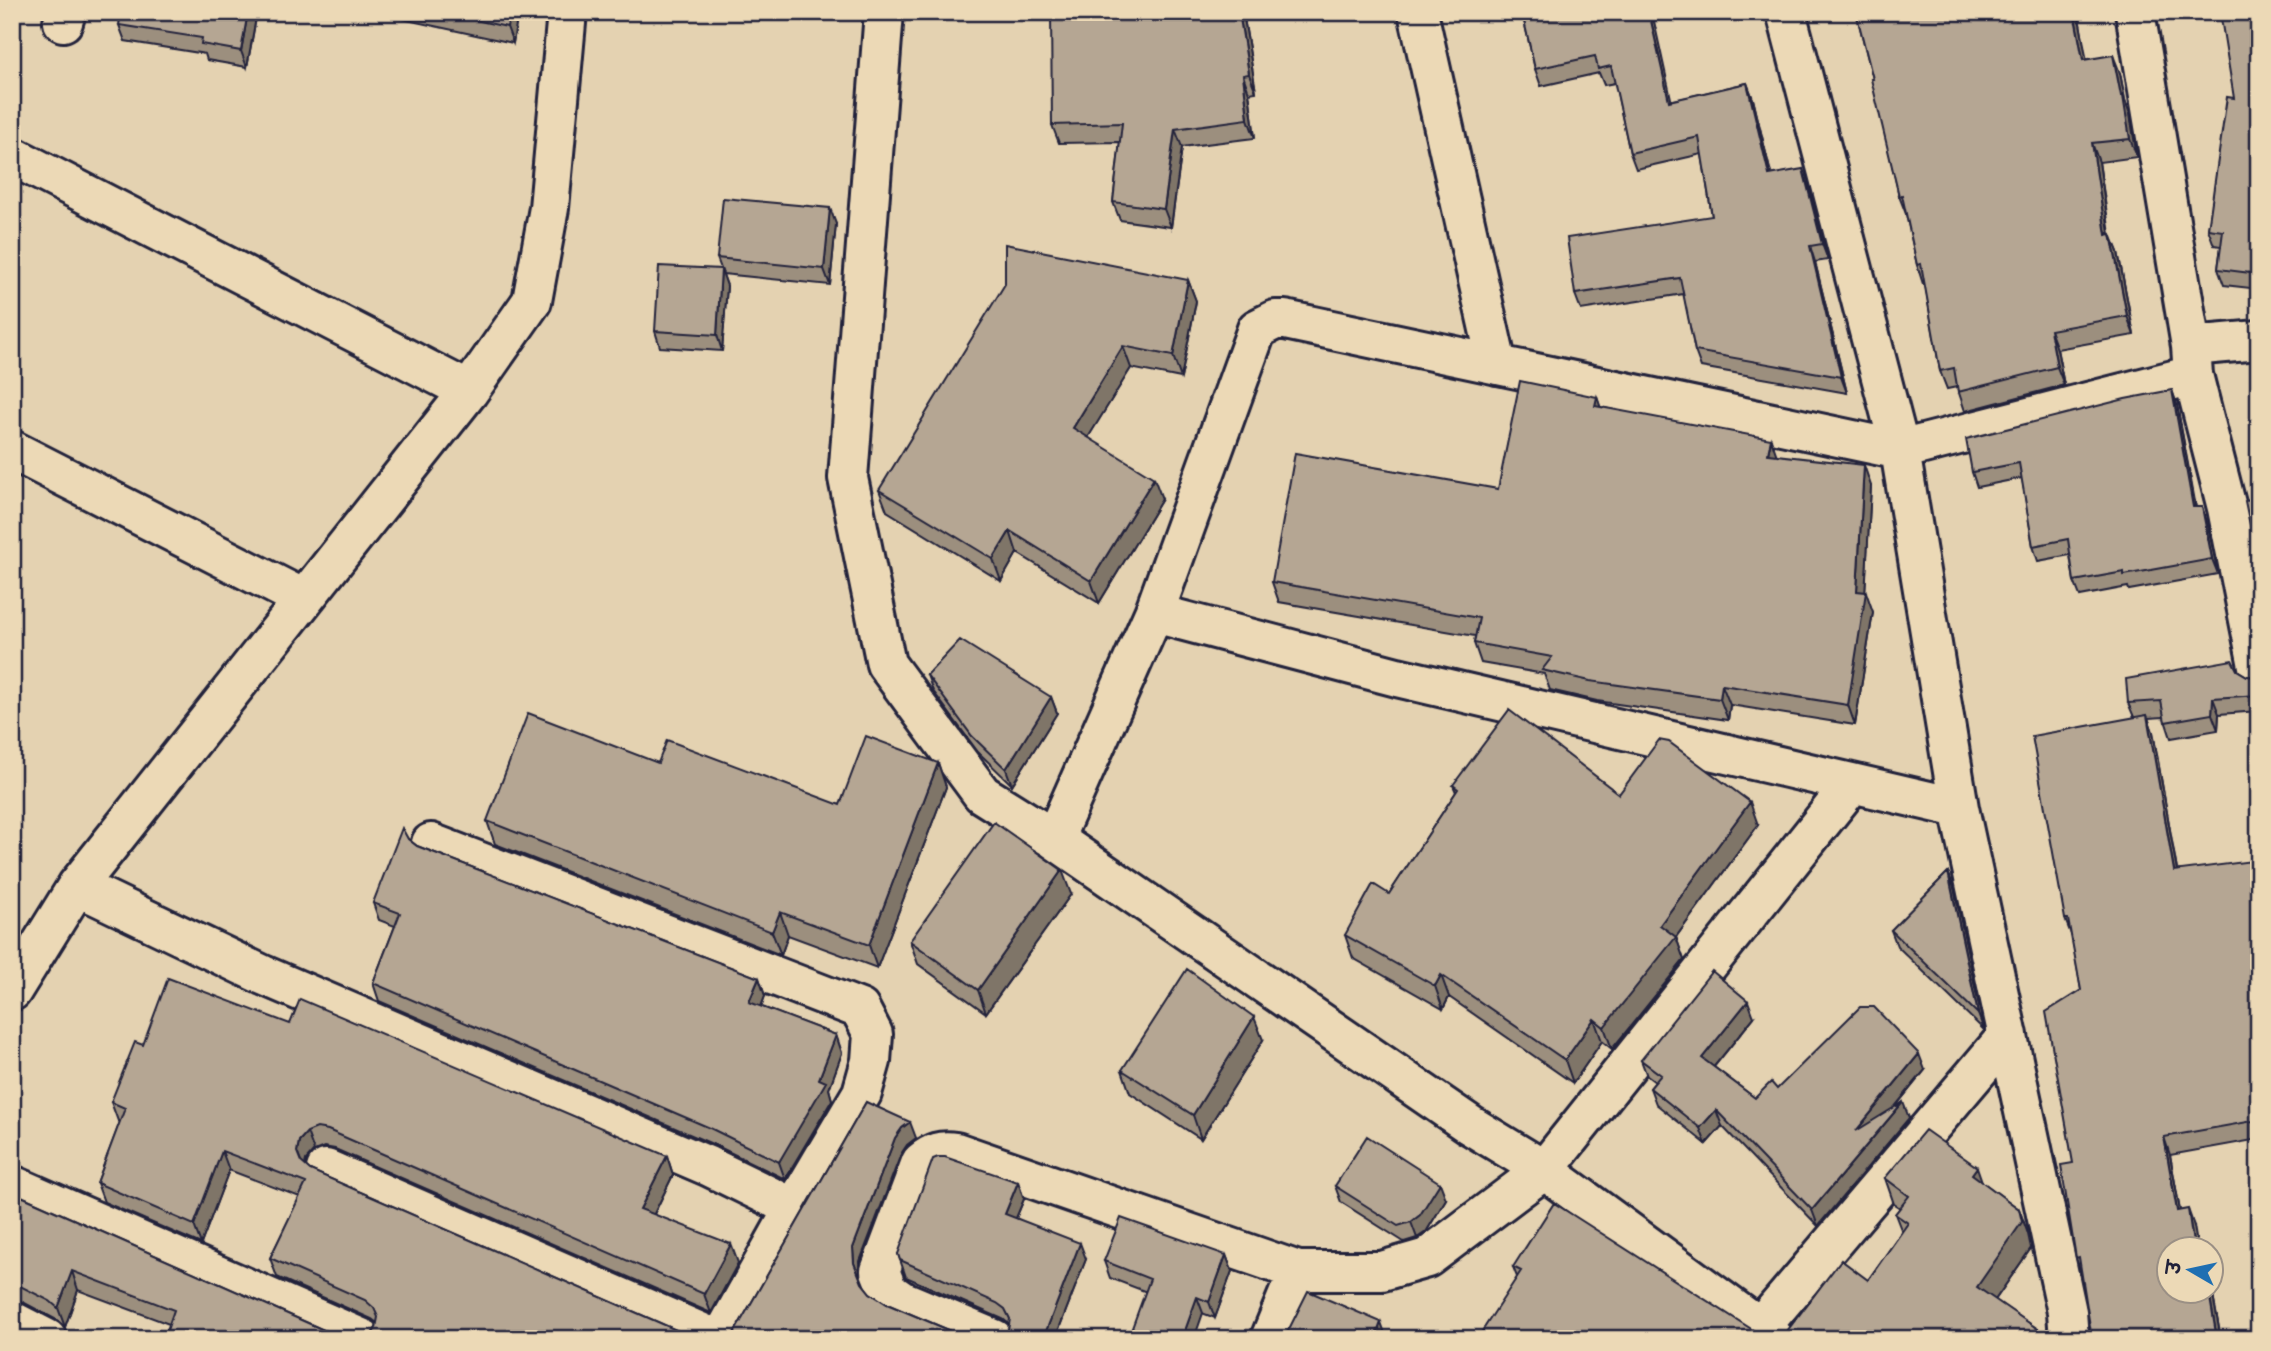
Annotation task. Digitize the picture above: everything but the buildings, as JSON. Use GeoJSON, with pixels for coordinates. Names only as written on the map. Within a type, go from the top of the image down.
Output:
{"type":"FeatureCollection","features":[{"type":"Feature","properties":{"kind":"street"},"geometry":{"type":"LineString","coordinates":[[12,991],[77,886],[469,391],[532,301],[550,208],[567,12]]}},
{"type":"Feature","properties":{"kind":"street"},"geometry":{"type":"LineString","coordinates":[[884,12],[848,478],[886,664],[982,794],[1054,839],[1469,1125],[1544,1170],[1767,1333],[2008,1035]]}},
{"type":"Feature","properties":{"kind":"street"},"geometry":{"type":"LineString","coordinates":[[1418,12],[1497,365]]}},
{"type":"Feature","properties":{"kind":"street"},"geometry":{"type":"LineString","coordinates":[[1786,12],[1900,450],[1959,808],[2067,1312],[2070,1339]]}},
{"type":"Feature","properties":{"kind":"street"},"geometry":{"type":"LineString","coordinates":[[2135,12],[2192,361],[2243,506],[2259,671]]}},
{"type":"Feature","properties":{"kind":"street"},"geometry":{"type":"LineString","coordinates":[[12,156],[469,391]]}},
{"type":"Feature","properties":{"kind":"street"},"geometry":{"type":"LineString","coordinates":[[1054,839],[1154,613],[1257,329],[1275,320],[1900,450],[2259,340]]}},
{"type":"Feature","properties":{"kind":"street"},"geometry":{"type":"LineString","coordinates":[[12,450],[304,600]]}},
{"type":"Feature","properties":{"kind":"street"},"geometry":{"type":"LineString","coordinates":[[1154,613],[1397,677],[1959,808]]}},
{"type":"Feature","properties":{"kind":"street"},"geometry":{"type":"LineString","coordinates":[[994,1339],[901,1300],[888,1291],[880,1271],[921,1162],[932,1153],[943,1150],[956,1152],[1298,1271],[1382,1271],[1427,1258],[1544,1170],[1852,784]]}},
{"type":"Feature","properties":{"kind":"street"},"geometry":{"type":"LineString","coordinates":[[431,843],[860,1009],[873,1034],[862,1093],[721,1339]]}},
{"type":"Feature","properties":{"kind":"street"},"geometry":{"type":"LineString","coordinates":[[77,886],[262,975],[708,1166],[794,1208]]}},
{"type":"Feature","properties":{"kind":"street"},"geometry":{"type":"LineString","coordinates":[[326,1169],[716,1339]]}},
{"type":"Feature","properties":{"kind":"street"},"geometry":{"type":"LineString","coordinates":[[12,1185],[363,1339]]}},
{"type":"Feature","properties":{"kind":"street"},"geometry":{"type":"LineString","coordinates":[[1270,1339],[1298,1271]]}},
{"type":"Feature","properties":{"kind":"street"},"geometry":{"type":"LineString","coordinates":[[12,1321],[47,1339]]}}]}
